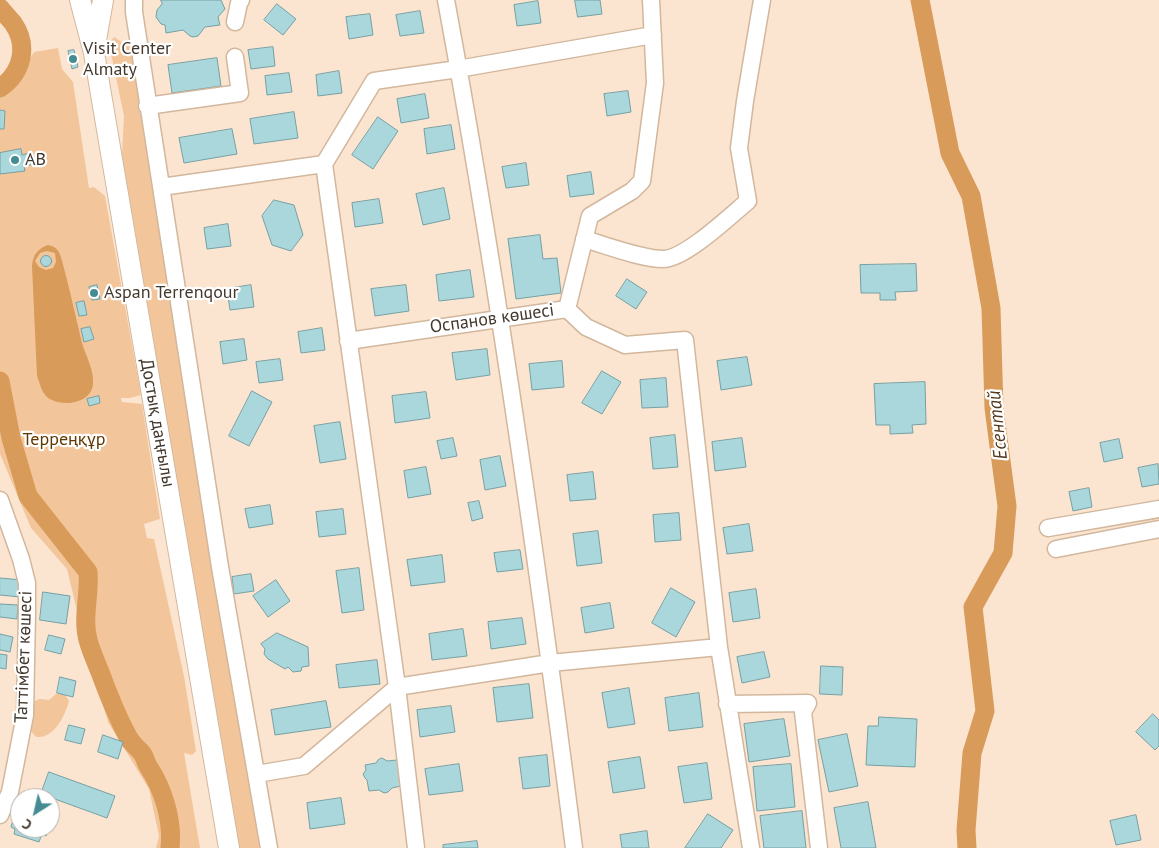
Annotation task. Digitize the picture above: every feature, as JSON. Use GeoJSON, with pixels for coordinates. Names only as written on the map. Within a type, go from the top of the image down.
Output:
{"type":"FeatureCollection","features":[{"type":"Feature","properties":{"kind":"main road","name":"Достық даңғылы"},"geometry":{"type":"LineString","coordinates":[[80,0],[94,53],[229,848]]}},
{"type":"Feature","properties":{"kind":"main road"},"geometry":{"type":"LineString","coordinates":[[94,53],[103,0]]}},
{"type":"Feature","properties":{"kind":"street"},"geometry":{"type":"LineString","coordinates":[[134,0],[147,106],[220,567],[269,848]]}},
{"type":"Feature","properties":{"kind":"street"},"geometry":{"type":"LineString","coordinates":[[235,22],[239,3],[242,0]]}},
{"type":"Feature","properties":{"kind":"street"},"geometry":{"type":"LineString","coordinates":[[446,0],[499,317],[550,664],[574,848]]}},
{"type":"Feature","properties":{"kind":"street","name":"Оспанов көшесі"},"geometry":{"type":"LineString","coordinates":[[348,341],[499,317],[566,309],[590,216],[632,191],[642,181],[655,83],[652,0]]}},
{"type":"Feature","properties":{"kind":"street"},"geometry":{"type":"LineString","coordinates":[[584,239],[637,254],[664,259],[683,253],[748,201],[739,148],[762,0]]}},
{"type":"Feature","properties":{"kind":"street"},"geometry":{"type":"LineString","coordinates":[[416,848],[397,687],[324,164],[374,81],[458,69],[653,35]]}},
{"type":"Feature","properties":{"kind":"street"},"geometry":{"type":"LineString","coordinates":[[147,106],[240,93],[235,57]]}},
{"type":"Feature","properties":{"kind":"street"},"geometry":{"type":"LineString","coordinates":[[161,187],[324,164]]}},
{"type":"Feature","properties":{"kind":"street"},"geometry":{"type":"LineString","coordinates":[[566,309],[586,327],[625,345],[685,340],[719,647],[751,848]]}},
{"type":"Feature","properties":{"kind":"street","name":"Таттімбет көшесі"},"geometry":{"type":"LineString","coordinates":[[0,500],[21,559],[27,584],[27,613],[25,715],[10,792],[0,815]]}},
{"type":"Feature","properties":{"kind":"street"},"geometry":{"type":"LineString","coordinates":[[1048,528],[1159,509]]}},
{"type":"Feature","properties":{"kind":"street"},"geometry":{"type":"LineString","coordinates":[[1056,549],[1159,529]]}},
{"type":"Feature","properties":{"kind":"street"},"geometry":{"type":"LineString","coordinates":[[257,774],[304,766],[397,687],[550,664],[719,647]]}},
{"type":"Feature","properties":{"kind":"street"},"geometry":{"type":"LineString","coordinates":[[727,704],[808,703],[803,712],[819,848]]}},
{"type":"Feature","properties":{"kind":"green space"},"geometry":{"type":"Polygon","coordinates":[[[114,37],[131,48],[262,848],[239,848],[122,154],[124,116],[109,44],[114,37]]]}},
{"type":"Feature","properties":{"kind":"green space","name":"Терреңқұр"},"geometry":{"type":"Polygon","coordinates":[[[58,48],[62,69],[73,82],[89,188],[94,187],[105,196],[141,395],[121,398],[122,402],[142,404],[160,519],[144,524],[147,538],[154,539],[184,676],[196,751],[192,755],[184,753],[200,848],[156,848],[159,836],[149,789],[108,722],[67,569],[31,528],[0,454],[0,95],[21,73],[34,52],[58,48]]]}},
{"type":"Feature","properties":{"kind":"green space"},"geometry":{"type":"Polygon","coordinates":[[[56,694],[65,694],[69,701],[62,720],[48,734],[36,737],[30,730],[32,702],[40,699],[49,700],[56,694]]]}},
{"type":"Feature","properties":{"kind":"shaded area"},"geometry":{"type":"Polygon","coordinates":[[[48,245],[58,250],[61,257],[82,343],[92,373],[92,390],[88,396],[75,402],[60,402],[47,397],[42,390],[37,376],[32,266],[36,253],[48,245]],[[47,251],[40,253],[35,261],[39,267],[46,270],[53,268],[56,262],[55,253],[47,251]]]}},
{"type":"Feature","properties":{"kind":"building"},"geometry":{"type":"Polygon","coordinates":[[[161,0],[221,0],[225,9],[218,17],[220,25],[205,27],[198,36],[193,37],[183,30],[166,33],[165,25],[161,24],[156,17],[157,10],[162,4],[161,0]]]}},
{"type":"Feature","properties":{"kind":"building"},"geometry":{"type":"Polygon","coordinates":[[[575,0],[600,0],[602,14],[578,17],[575,0]]]}},
{"type":"Feature","properties":{"kind":"building"},"geometry":{"type":"Polygon","coordinates":[[[538,1],[541,23],[517,26],[514,5],[538,1]]]}},
{"type":"Feature","properties":{"kind":"building"},"geometry":{"type":"Polygon","coordinates":[[[277,4],[296,19],[283,35],[264,20],[277,4]]]}},
{"type":"Feature","properties":{"kind":"building"},"geometry":{"type":"Polygon","coordinates":[[[420,11],[424,33],[400,36],[396,15],[420,11]]]}},
{"type":"Feature","properties":{"kind":"building"},"geometry":{"type":"Polygon","coordinates":[[[370,14],[373,35],[349,39],[346,17],[370,14]]]}},
{"type":"Feature","properties":{"kind":"building"},"geometry":{"type":"Polygon","coordinates":[[[273,47],[275,66],[251,69],[248,50],[273,47]]]}},
{"type":"Feature","properties":{"kind":"building","name":"Visit Center Almaty"},"geometry":{"type":"Polygon","coordinates":[[[74,50],[78,67],[72,69],[68,51],[74,50]]]}},
{"type":"Feature","properties":{"kind":"building"},"geometry":{"type":"Polygon","coordinates":[[[217,58],[221,86],[172,93],[168,65],[217,58]]]}},
{"type":"Feature","properties":{"kind":"building"},"geometry":{"type":"Polygon","coordinates":[[[339,71],[342,93],[318,96],[316,75],[339,71]]]}},
{"type":"Feature","properties":{"kind":"building"},"geometry":{"type":"Polygon","coordinates":[[[289,73],[292,92],[267,95],[265,76],[289,73]]]}},
{"type":"Feature","properties":{"kind":"building"},"geometry":{"type":"Polygon","coordinates":[[[628,91],[631,112],[607,116],[604,94],[628,91]]]}},
{"type":"Feature","properties":{"kind":"building"},"geometry":{"type":"Polygon","coordinates":[[[425,94],[429,118],[401,123],[397,99],[425,94]]]}},
{"type":"Feature","properties":{"kind":"building"},"geometry":{"type":"Polygon","coordinates":[[[0,110],[5,111],[4,129],[0,129],[0,110]]]}},
{"type":"Feature","properties":{"kind":"building"},"geometry":{"type":"Polygon","coordinates":[[[294,112],[298,138],[254,144],[250,119],[294,112]]]}},
{"type":"Feature","properties":{"kind":"building"},"geometry":{"type":"Polygon","coordinates":[[[378,117],[398,131],[373,169],[352,155],[378,117]]]}},
{"type":"Feature","properties":{"kind":"building"},"geometry":{"type":"Polygon","coordinates":[[[451,125],[455,149],[427,154],[424,129],[451,125]]]}},
{"type":"Feature","properties":{"kind":"building"},"geometry":{"type":"Polygon","coordinates":[[[232,129],[237,154],[184,163],[179,138],[232,129]]]}},
{"type":"Feature","properties":{"kind":"building","name":"AB"},"geometry":{"type":"Polygon","coordinates":[[[21,149],[22,155],[29,153],[31,165],[24,166],[25,171],[0,174],[0,153],[21,149]]]}},
{"type":"Feature","properties":{"kind":"building"},"geometry":{"type":"Polygon","coordinates":[[[526,163],[529,185],[506,188],[502,167],[526,163]]]}},
{"type":"Feature","properties":{"kind":"building"},"geometry":{"type":"Polygon","coordinates":[[[591,172],[594,194],[570,197],[567,176],[591,172]]]}},
{"type":"Feature","properties":{"kind":"building"},"geometry":{"type":"Polygon","coordinates":[[[444,188],[450,219],[423,225],[416,194],[444,188]]]}},
{"type":"Feature","properties":{"kind":"building"},"geometry":{"type":"Polygon","coordinates":[[[379,199],[383,223],[355,227],[352,203],[379,199]]]}},
{"type":"Feature","properties":{"kind":"building"},"geometry":{"type":"Polygon","coordinates":[[[274,200],[294,205],[303,235],[291,251],[272,245],[262,216],[274,200]]]}},
{"type":"Feature","properties":{"kind":"building"},"geometry":{"type":"Polygon","coordinates":[[[228,224],[231,246],[207,249],[204,228],[228,224]]]}},
{"type":"Feature","properties":{"kind":"building"},"geometry":{"type":"Polygon","coordinates":[[[540,235],[543,259],[557,258],[561,293],[516,299],[508,239],[540,235]]]}},
{"type":"Feature","properties":{"kind":"building"},"geometry":{"type":"Polygon","coordinates":[[[44,256],[48,256],[51,261],[50,265],[44,266],[41,263],[41,259],[44,256]]]}},
{"type":"Feature","properties":{"kind":"building"},"geometry":{"type":"Polygon","coordinates":[[[916,264],[917,291],[895,292],[896,300],[880,300],[880,293],[861,293],[860,265],[916,264]]]}},
{"type":"Feature","properties":{"kind":"building"},"geometry":{"type":"Polygon","coordinates":[[[470,270],[474,297],[439,301],[436,275],[470,270]]]}},
{"type":"Feature","properties":{"kind":"building"},"geometry":{"type":"Polygon","coordinates":[[[627,279],[647,292],[636,309],[616,296],[627,279]]]}},
{"type":"Feature","properties":{"kind":"building","name":"Aspan Terrenqour"},"geometry":{"type":"Polygon","coordinates":[[[97,285],[100,299],[92,300],[89,287],[97,285]]]}},
{"type":"Feature","properties":{"kind":"building"},"geometry":{"type":"Polygon","coordinates":[[[251,285],[254,307],[230,310],[227,289],[251,285]]]}},
{"type":"Feature","properties":{"kind":"building"},"geometry":{"type":"Polygon","coordinates":[[[406,285],[409,311],[375,316],[371,289],[406,285]]]}},
{"type":"Feature","properties":{"kind":"building"},"geometry":{"type":"Polygon","coordinates":[[[84,301],[87,315],[79,316],[76,303],[84,301]]]}},
{"type":"Feature","properties":{"kind":"building"},"geometry":{"type":"Polygon","coordinates":[[[90,327],[94,339],[84,342],[81,329],[90,327]]]}},
{"type":"Feature","properties":{"kind":"building"},"geometry":{"type":"Polygon","coordinates":[[[322,328],[325,350],[301,353],[298,332],[322,328]]]}},
{"type":"Feature","properties":{"kind":"building"},"geometry":{"type":"Polygon","coordinates":[[[244,339],[247,360],[223,364],[220,342],[244,339]]]}},
{"type":"Feature","properties":{"kind":"building"},"geometry":{"type":"Polygon","coordinates":[[[487,349],[490,375],[456,380],[452,353],[487,349]]]}},
{"type":"Feature","properties":{"kind":"building"},"geometry":{"type":"Polygon","coordinates":[[[747,357],[752,385],[721,390],[717,361],[747,357]]]}},
{"type":"Feature","properties":{"kind":"building"},"geometry":{"type":"Polygon","coordinates":[[[280,359],[283,380],[259,383],[256,362],[280,359]]]}},
{"type":"Feature","properties":{"kind":"building"},"geometry":{"type":"Polygon","coordinates":[[[562,361],[564,387],[532,390],[529,364],[562,361]]]}},
{"type":"Feature","properties":{"kind":"building"},"geometry":{"type":"Polygon","coordinates":[[[602,371],[621,382],[602,414],[582,403],[602,371]]]}},
{"type":"Feature","properties":{"kind":"building"},"geometry":{"type":"Polygon","coordinates":[[[666,378],[668,407],[642,408],[640,380],[666,378]]]}},
{"type":"Feature","properties":{"kind":"building"},"geometry":{"type":"Polygon","coordinates":[[[925,382],[926,424],[912,425],[913,433],[890,434],[890,425],[876,425],[874,384],[925,382]]]}},
{"type":"Feature","properties":{"kind":"building"},"geometry":{"type":"Polygon","coordinates":[[[252,391],[272,402],[249,446],[229,436],[252,391]]]}},
{"type":"Feature","properties":{"kind":"building"},"geometry":{"type":"Polygon","coordinates":[[[426,392],[430,418],[395,423],[392,396],[426,392]]]}},
{"type":"Feature","properties":{"kind":"building"},"geometry":{"type":"Polygon","coordinates":[[[99,396],[100,403],[89,406],[87,399],[99,396]]]}},
{"type":"Feature","properties":{"kind":"building"},"geometry":{"type":"Polygon","coordinates":[[[340,422],[346,459],[320,463],[314,426],[340,422]]]}},
{"type":"Feature","properties":{"kind":"building"},"geometry":{"type":"Polygon","coordinates":[[[675,435],[678,467],[653,469],[650,438],[675,435]]]}},
{"type":"Feature","properties":{"kind":"building"},"geometry":{"type":"Polygon","coordinates":[[[453,438],[457,456],[441,459],[437,441],[453,438]]]}},
{"type":"Feature","properties":{"kind":"building"},"geometry":{"type":"Polygon","coordinates":[[[742,438],[746,467],[715,471],[712,442],[742,438]]]}},
{"type":"Feature","properties":{"kind":"building"},"geometry":{"type":"Polygon","coordinates":[[[1119,439],[1123,458],[1104,462],[1100,443],[1119,439]]]}},
{"type":"Feature","properties":{"kind":"building"},"geometry":{"type":"Polygon","coordinates":[[[500,456],[506,486],[485,490],[480,460],[500,456]]]}},
{"type":"Feature","properties":{"kind":"building"},"geometry":{"type":"Polygon","coordinates":[[[1158,464],[1159,484],[1142,487],[1138,468],[1158,464]]]}},
{"type":"Feature","properties":{"kind":"building"},"geometry":{"type":"Polygon","coordinates":[[[426,467],[431,494],[408,498],[404,471],[426,467]]]}},
{"type":"Feature","properties":{"kind":"building"},"geometry":{"type":"Polygon","coordinates":[[[593,472],[596,499],[570,501],[567,475],[593,472]]]}},
{"type":"Feature","properties":{"kind":"building"},"geometry":{"type":"Polygon","coordinates":[[[1089,488],[1092,507],[1073,511],[1069,492],[1089,488]]]}},
{"type":"Feature","properties":{"kind":"building"},"geometry":{"type":"Polygon","coordinates":[[[479,501],[483,518],[472,521],[468,503],[479,501]]]}},
{"type":"Feature","properties":{"kind":"building"},"geometry":{"type":"Polygon","coordinates":[[[270,505],[273,524],[249,528],[245,509],[270,505]]]}},
{"type":"Feature","properties":{"kind":"building"},"geometry":{"type":"Polygon","coordinates":[[[343,509],[346,534],[319,537],[316,512],[343,509]]]}},
{"type":"Feature","properties":{"kind":"building"},"geometry":{"type":"Polygon","coordinates":[[[679,513],[681,540],[655,542],[653,515],[679,513]]]}},
{"type":"Feature","properties":{"kind":"building"},"geometry":{"type":"Polygon","coordinates":[[[749,524],[753,551],[727,554],[723,528],[749,524]]]}},
{"type":"Feature","properties":{"kind":"building"},"geometry":{"type":"Polygon","coordinates":[[[598,531],[602,563],[577,566],[573,534],[598,531]]]}},
{"type":"Feature","properties":{"kind":"building"},"geometry":{"type":"Polygon","coordinates":[[[520,550],[523,569],[497,572],[494,553],[520,550]]]}},
{"type":"Feature","properties":{"kind":"building"},"geometry":{"type":"Polygon","coordinates":[[[442,555],[445,582],[411,586],[407,560],[442,555]]]}},
{"type":"Feature","properties":{"kind":"building"},"geometry":{"type":"Polygon","coordinates":[[[359,568],[364,610],[342,613],[336,571],[359,568]]]}},
{"type":"Feature","properties":{"kind":"building"},"geometry":{"type":"Polygon","coordinates":[[[251,574],[254,591],[234,594],[232,577],[251,574]]]}},
{"type":"Feature","properties":{"kind":"building"},"geometry":{"type":"Polygon","coordinates":[[[0,578],[22,580],[20,597],[0,595],[0,578]]]}},
{"type":"Feature","properties":{"kind":"building"},"geometry":{"type":"Polygon","coordinates":[[[276,580],[290,601],[268,617],[253,596],[276,580]]]}},
{"type":"Feature","properties":{"kind":"building"},"geometry":{"type":"Polygon","coordinates":[[[671,588],[695,602],[676,637],[652,623],[671,588]]]}},
{"type":"Feature","properties":{"kind":"building"},"geometry":{"type":"Polygon","coordinates":[[[756,589],[760,618],[733,622],[729,593],[756,589]]]}},
{"type":"Feature","properties":{"kind":"building"},"geometry":{"type":"Polygon","coordinates":[[[43,592],[70,596],[66,624],[40,620],[43,592]]]}},
{"type":"Feature","properties":{"kind":"building"},"geometry":{"type":"Polygon","coordinates":[[[610,603],[614,628],[585,633],[581,608],[610,603]]]}},
{"type":"Feature","properties":{"kind":"building"},"geometry":{"type":"Polygon","coordinates":[[[0,604],[18,605],[17,619],[0,617],[0,604]]]}},
{"type":"Feature","properties":{"kind":"building"},"geometry":{"type":"Polygon","coordinates":[[[522,618],[526,644],[491,649],[488,622],[522,618]]]}},
{"type":"Feature","properties":{"kind":"building"},"geometry":{"type":"Polygon","coordinates":[[[463,629],[467,656],[432,660],[429,634],[463,629]]]}},
{"type":"Feature","properties":{"kind":"building"},"geometry":{"type":"Polygon","coordinates":[[[277,633],[308,647],[309,666],[302,667],[301,671],[293,672],[288,667],[285,669],[268,659],[264,654],[265,649],[261,644],[277,633]]]}},
{"type":"Feature","properties":{"kind":"building"},"geometry":{"type":"Polygon","coordinates":[[[0,634],[13,637],[10,652],[0,650],[0,634]]]}},
{"type":"Feature","properties":{"kind":"building"},"geometry":{"type":"Polygon","coordinates":[[[49,635],[65,639],[61,654],[45,650],[49,635]]]}},
{"type":"Feature","properties":{"kind":"building"},"geometry":{"type":"Polygon","coordinates":[[[764,652],[770,677],[742,683],[737,657],[764,652]]]}},
{"type":"Feature","properties":{"kind":"building"},"geometry":{"type":"Polygon","coordinates":[[[0,654],[7,655],[6,669],[0,668],[0,654]]]}},
{"type":"Feature","properties":{"kind":"building"},"geometry":{"type":"Polygon","coordinates":[[[377,660],[380,684],[339,688],[336,665],[377,660]]]}},
{"type":"Feature","properties":{"kind":"building"},"geometry":{"type":"Polygon","coordinates":[[[821,666],[843,667],[842,695],[820,694],[821,666]]]}},
{"type":"Feature","properties":{"kind":"building"},"geometry":{"type":"Polygon","coordinates":[[[60,677],[76,681],[73,697],[57,693],[60,677]]]}},
{"type":"Feature","properties":{"kind":"building"},"geometry":{"type":"Polygon","coordinates":[[[529,684],[533,718],[497,722],[493,688],[529,684]]]}},
{"type":"Feature","properties":{"kind":"building"},"geometry":{"type":"Polygon","coordinates":[[[629,688],[635,724],[608,728],[602,693],[629,688]]]}},
{"type":"Feature","properties":{"kind":"building"},"geometry":{"type":"Polygon","coordinates":[[[699,693],[703,727],[669,731],[665,698],[699,693]]]}},
{"type":"Feature","properties":{"kind":"building"},"geometry":{"type":"Polygon","coordinates":[[[326,701],[331,727],[275,735],[271,710],[326,701]]]}},
{"type":"Feature","properties":{"kind":"building"},"geometry":{"type":"Polygon","coordinates":[[[451,706],[455,732],[420,737],[417,710],[451,706]]]}},
{"type":"Feature","properties":{"kind":"building"},"geometry":{"type":"Polygon","coordinates":[[[1153,714],[1159,720],[1159,746],[1155,750],[1136,732],[1153,714]]]}},
{"type":"Feature","properties":{"kind":"building"},"geometry":{"type":"Polygon","coordinates":[[[879,717],[917,719],[915,767],[866,765],[868,726],[878,726],[879,717]]]}},
{"type":"Feature","properties":{"kind":"building"},"geometry":{"type":"Polygon","coordinates":[[[784,719],[790,756],[749,762],[744,724],[784,719]]]}},
{"type":"Feature","properties":{"kind":"building"},"geometry":{"type":"Polygon","coordinates":[[[69,725],[85,729],[81,744],[65,740],[69,725]]]}},
{"type":"Feature","properties":{"kind":"building"},"geometry":{"type":"Polygon","coordinates":[[[847,734],[858,786],[829,792],[818,740],[847,734]]]}},
{"type":"Feature","properties":{"kind":"building"},"geometry":{"type":"Polygon","coordinates":[[[103,735],[123,742],[118,759],[98,752],[103,735]]]}},
{"type":"Feature","properties":{"kind":"building"},"geometry":{"type":"Polygon","coordinates":[[[547,755],[550,786],[523,789],[519,758],[547,755]]]}},
{"type":"Feature","properties":{"kind":"building"},"geometry":{"type":"Polygon","coordinates":[[[640,757],[645,788],[613,793],[608,762],[640,757]]]}},
{"type":"Feature","properties":{"kind":"building"},"geometry":{"type":"Polygon","coordinates":[[[382,758],[387,761],[397,760],[400,767],[401,786],[392,788],[384,793],[379,790],[369,791],[367,780],[363,774],[366,770],[365,765],[376,763],[382,758]]]}},
{"type":"Feature","properties":{"kind":"building"},"geometry":{"type":"Polygon","coordinates":[[[707,763],[712,799],[684,803],[678,767],[707,763]]]}},
{"type":"Feature","properties":{"kind":"building"},"geometry":{"type":"Polygon","coordinates":[[[459,764],[463,791],[429,795],[425,769],[459,764]]]}},
{"type":"Feature","properties":{"kind":"building"},"geometry":{"type":"Polygon","coordinates":[[[791,764],[795,807],[757,811],[753,767],[791,764]]]}},
{"type":"Feature","properties":{"kind":"building"},"geometry":{"type":"Polygon","coordinates":[[[49,772],[115,796],[107,818],[60,801],[60,788],[43,788],[49,772]]]}},
{"type":"Feature","properties":{"kind":"building"},"geometry":{"type":"Polygon","coordinates":[[[341,798],[345,824],[310,829],[307,803],[341,798]]]}},
{"type":"Feature","properties":{"kind":"building"},"geometry":{"type":"Polygon","coordinates":[[[868,802],[876,848],[841,848],[834,808],[868,802]]]}},
{"type":"Feature","properties":{"kind":"building"},"geometry":{"type":"Polygon","coordinates":[[[802,811],[806,848],[764,848],[760,816],[802,811]]]}},
{"type":"Feature","properties":{"kind":"building"},"geometry":{"type":"Polygon","coordinates":[[[708,814],[733,830],[721,848],[685,848],[708,814]]]}},
{"type":"Feature","properties":{"kind":"building"},"geometry":{"type":"Polygon","coordinates":[[[1136,815],[1141,840],[1116,845],[1110,821],[1136,815]]]}},
{"type":"Feature","properties":{"kind":"building"},"geometry":{"type":"Polygon","coordinates":[[[647,831],[649,848],[622,848],[620,835],[647,831]]]}},
{"type":"Feature","properties":{"kind":"building"},"geometry":{"type":"Polygon","coordinates":[[[26,838],[40,838],[39,842],[26,838]]]}},
{"type":"Feature","properties":{"kind":"building"},"geometry":{"type":"Polygon","coordinates":[[[477,841],[478,848],[443,848],[443,845],[477,841]]]}},
{"type":"Feature","properties":{"kind":"waterway","name":"Есентай"},"geometry":{"type":"LineString","coordinates":[[920,0],[950,153],[971,196],[991,308],[994,408],[1007,506],[1003,553],[973,607],[985,711],[972,753],[966,830],[967,848]]}},
{"type":"Feature","properties":{"kind":"waterway"},"geometry":{"type":"LineString","coordinates":[[0,8],[18,32],[22,50],[14,75],[0,88]]}},
{"type":"Feature","properties":{"kind":"waterway"},"geometry":{"type":"LineString","coordinates":[[0,381],[11,438],[28,496],[88,572],[86,632],[89,644],[123,727],[130,741],[143,755],[162,794],[170,826],[170,848]]}},
{"type":"Feature","properties":{"kind":"place","name":"Visit Center Almaty"},"geometry":{"type":"Point","coordinates":[73,59]}},
{"type":"Feature","properties":{"kind":"place","name":"AB"},"geometry":{"type":"Point","coordinates":[15,160]}},
{"type":"Feature","properties":{"kind":"place","name":"Aspan Terrenqour"},"geometry":{"type":"Point","coordinates":[94,293]}}]}
